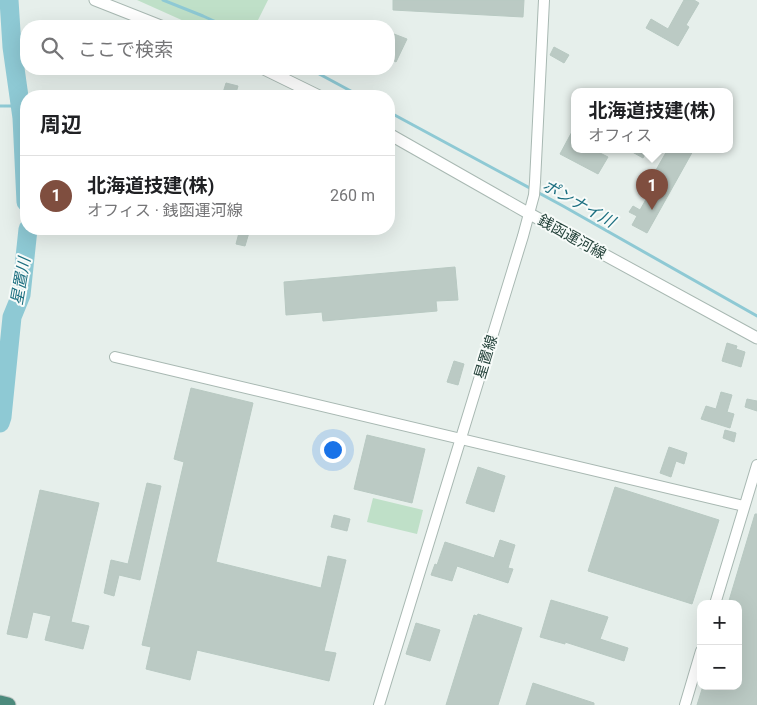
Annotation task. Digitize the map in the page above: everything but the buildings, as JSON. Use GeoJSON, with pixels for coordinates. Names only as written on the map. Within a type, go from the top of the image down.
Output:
{"type":"FeatureCollection","features":[{"type":"Feature","properties":{"kind":"highway"},"geometry":{"type":"LineString","coordinates":[[0,703],[8,705]]}},
{"type":"Feature","properties":{"kind":"street"},"geometry":{"type":"LineString","coordinates":[[95,0],[146,20]]}},
{"type":"Feature","properties":{"kind":"street","name":"星置線"},"geometry":{"type":"LineString","coordinates":[[379,705],[534,195],[544,0]]}},
{"type":"Feature","properties":{"kind":"street"},"geometry":{"type":"LineString","coordinates":[[276,75],[307,90]]}},
{"type":"Feature","properties":{"kind":"street","name":"銭函運河線"},"geometry":{"type":"LineString","coordinates":[[395,137],[528,213],[757,338]]}},
{"type":"Feature","properties":{"kind":"street"},"geometry":{"type":"LineString","coordinates":[[114,357],[744,506]]}},
{"type":"Feature","properties":{"kind":"street"},"geometry":{"type":"LineString","coordinates":[[716,600],[757,465]]}},
{"type":"Feature","properties":{"kind":"street"},"geometry":{"type":"LineString","coordinates":[[684,705],[697,664]]}},
{"type":"Feature","properties":{"kind":"green space"},"geometry":{"type":"Polygon","coordinates":[[[137,0],[268,0],[258,20],[182,20],[137,0]]]}},
{"type":"Feature","properties":{"kind":"green space"},"geometry":{"type":"Polygon","coordinates":[[[373,498],[423,510],[417,534],[367,522],[373,498]]]}},
{"type":"Feature","properties":{"kind":"waterway","name":"星置川"},"geometry":{"type":"LineString","coordinates":[[9,0],[12,47],[20,104]]}},
{"type":"Feature","properties":{"kind":"waterway","name":"ポンナイ川"},"geometry":{"type":"LineString","coordinates":[[163,0],[212,20]]}},
{"type":"Feature","properties":{"kind":"waterway","name":"ポンナイ川"},"geometry":{"type":"LineString","coordinates":[[321,75],[349,90]]}},
{"type":"Feature","properties":{"kind":"waterway"},"geometry":{"type":"LineString","coordinates":[[0,106],[20,106]]}},
{"type":"Feature","properties":{"kind":"waterway","name":"ポンナイ川"},"geometry":{"type":"LineString","coordinates":[[395,115],[563,206],[757,316]]}},
{"type":"Feature","properties":{"kind":"waterway","name":"星置川"},"geometry":{"type":"LineString","coordinates":[[0,423],[12,317],[21,295],[27,235]]}},
{"type":"Feature","properties":{"kind":"place","name":"北海道技建(株)"},"geometry":{"type":"Point","coordinates":[652,210]}}]}
